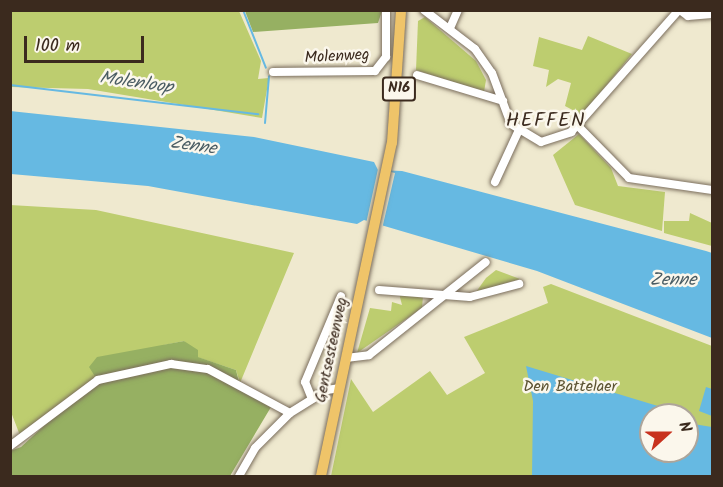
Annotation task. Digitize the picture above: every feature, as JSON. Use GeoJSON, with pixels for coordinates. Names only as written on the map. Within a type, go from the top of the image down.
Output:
{"type":"FeatureCollection","features":[{"type":"Feature","properties":{"kind":"main road","name":"Gentsesteenweg"},"geometry":{"type":"LineString","coordinates":[[321,477],[386,171],[400,84],[401,10]]}},
{"type":"Feature","properties":{"kind":"street","name":"Molenweg"},"geometry":{"type":"LineString","coordinates":[[273,72],[375,71],[386,57],[386,10]]}},
{"type":"Feature","properties":{"kind":"street"},"geometry":{"type":"LineString","coordinates":[[424,10],[450,28],[483,59],[518,132],[540,142],[555,141],[577,125],[679,10],[688,16],[712,14]]}},
{"type":"Feature","properties":{"kind":"street"},"geometry":{"type":"LineString","coordinates":[[450,28],[458,10]]}},
{"type":"Feature","properties":{"kind":"street"},"geometry":{"type":"LineString","coordinates":[[417,75],[503,101]]}},
{"type":"Feature","properties":{"kind":"street"},"geometry":{"type":"LineString","coordinates":[[577,125],[629,178],[712,190]]}},
{"type":"Feature","properties":{"kind":"street"},"geometry":{"type":"LineString","coordinates":[[495,182],[518,132]]}},
{"type":"Feature","properties":{"kind":"street"},"geometry":{"type":"LineString","coordinates":[[346,357],[369,356],[486,262]]}},
{"type":"Feature","properties":{"kind":"street"},"geometry":{"type":"LineString","coordinates":[[379,290],[444,297],[479,296],[519,284]]}},
{"type":"Feature","properties":{"kind":"street"},"geometry":{"type":"LineString","coordinates":[[312,399],[304,386],[341,296]]}},
{"type":"Feature","properties":{"kind":"street"},"geometry":{"type":"LineString","coordinates":[[10,446],[98,380],[171,364],[208,369],[290,413]]}},
{"type":"Feature","properties":{"kind":"street"},"geometry":{"type":"LineString","coordinates":[[239,477],[255,448],[290,413],[312,399],[340,388]]}},
{"type":"Feature","properties":{"kind":"green space"},"geometry":{"type":"Polygon","coordinates":[[[11,10],[239,11],[261,61],[258,79],[269,78],[262,118],[88,89],[11,87],[11,10]]]}},
{"type":"Feature","properties":{"kind":"green space"},"geometry":{"type":"Polygon","coordinates":[[[382,10],[378,23],[253,32],[245,11],[382,10]]]}},
{"type":"Feature","properties":{"kind":"green space"},"geometry":{"type":"Polygon","coordinates":[[[425,17],[476,61],[486,80],[484,92],[416,70],[418,21],[425,17]]]}},
{"type":"Feature","properties":{"kind":"green space"},"geometry":{"type":"Polygon","coordinates":[[[588,36],[632,54],[582,115],[565,106],[571,83],[558,79],[546,87],[549,70],[533,66],[539,37],[582,50],[588,36]]]}},
{"type":"Feature","properties":{"kind":"green space"},"geometry":{"type":"Polygon","coordinates":[[[579,134],[611,168],[618,186],[665,192],[662,231],[575,205],[553,155],[579,134]]]}},
{"type":"Feature","properties":{"kind":"green space"},"geometry":{"type":"Polygon","coordinates":[[[10,205],[96,210],[294,253],[240,383],[236,370],[197,357],[184,341],[164,345],[96,378],[21,438],[11,412],[10,205]]]}},
{"type":"Feature","properties":{"kind":"green space"},"geometry":{"type":"Polygon","coordinates":[[[690,213],[712,223],[712,246],[664,233],[664,221],[689,221],[690,213]]]}},
{"type":"Feature","properties":{"kind":"green space"},"geometry":{"type":"Polygon","coordinates":[[[496,270],[520,279],[476,292],[486,278],[496,270]]]}},
{"type":"Feature","properties":{"kind":"green space","name":"Den Battelaer"},"geometry":{"type":"Polygon","coordinates":[[[551,284],[712,346],[712,476],[331,476],[351,379],[373,412],[430,371],[447,395],[485,373],[464,337],[548,303],[543,287],[551,284]]]}},
{"type":"Feature","properties":{"kind":"green space"},"geometry":{"type":"Polygon","coordinates":[[[399,293],[423,296],[422,308],[357,353],[370,308],[391,311],[392,302],[402,305],[399,293]]]}},
{"type":"Feature","properties":{"kind":"green space"},"geometry":{"type":"Polygon","coordinates":[[[184,341],[198,350],[198,357],[236,370],[241,390],[271,407],[230,476],[11,476],[10,451],[21,447],[96,378],[89,367],[97,357],[184,341]]]}},
{"type":"Feature","properties":{"kind":"water","name":"Zenne"},"geometry":{"type":"Polygon","coordinates":[[[10,111],[254,137],[374,162],[378,170],[402,171],[706,251],[712,253],[712,338],[537,271],[364,220],[357,224],[148,186],[11,174],[10,111]]]}},
{"type":"Feature","properties":{"kind":"water"},"geometry":{"type":"Polygon","coordinates":[[[526,366],[648,403],[639,403],[639,463],[699,463],[699,425],[712,427],[712,476],[532,476],[533,401],[526,366]]]}},
{"type":"Feature","properties":{"kind":"water"},"geometry":{"type":"Polygon","coordinates":[[[706,387],[712,389],[712,416],[699,411],[706,387]]]}},
{"type":"Feature","properties":{"kind":"pier"},"geometry":{"type":"Polygon","coordinates":[[[378,169],[395,173],[382,229],[366,224],[378,169]]]}},
{"type":"Feature","properties":{"kind":"waterway"},"geometry":{"type":"LineString","coordinates":[[243,10],[266,68]]}},
{"type":"Feature","properties":{"kind":"waterway"},"geometry":{"type":"LineString","coordinates":[[265,123],[269,76]]}},
{"type":"Feature","properties":{"kind":"waterway","name":"Molenloop"},"geometry":{"type":"LineString","coordinates":[[10,85],[258,114]]}},
{"type":"Feature","properties":{"kind":"district","name":"HEFFEN"},"geometry":{"type":"Point","coordinates":[546,121]}}]}
